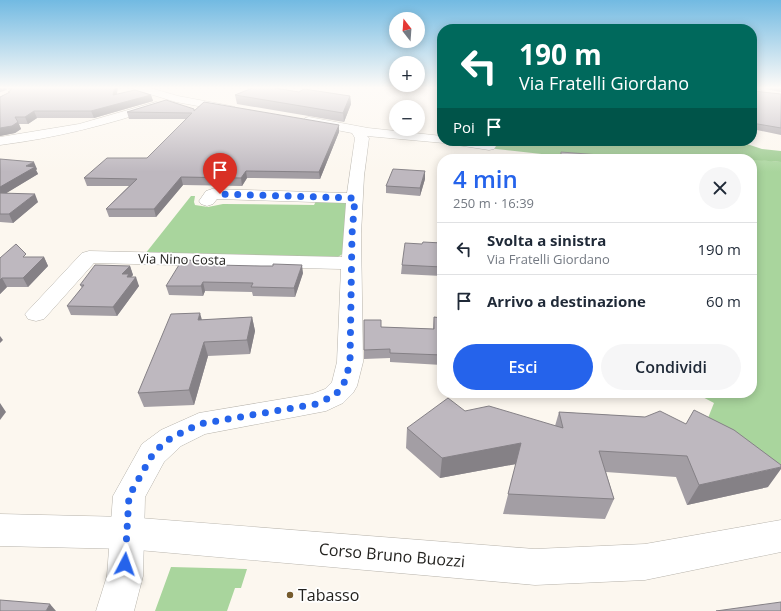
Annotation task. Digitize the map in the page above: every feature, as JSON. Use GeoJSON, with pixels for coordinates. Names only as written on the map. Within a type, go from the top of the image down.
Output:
{"type":"FeatureCollection","features":[{"type":"Feature","properties":{"kind":"street"},"geometry":{"type":"LineString","coordinates":[[0,141],[75,129],[126,116]]}},
{"type":"Feature","properties":{"kind":"street"},"geometry":{"type":"LineString","coordinates":[[300,119],[357,130],[437,139]]}},
{"type":"Feature","properties":{"kind":"street"},"geometry":{"type":"LineString","coordinates":[[115,611],[125,576],[129,496],[154,452],[171,438],[199,424],[316,404],[334,396],[344,386],[350,362],[356,176],[362,138],[357,130]]}},
{"type":"Feature","properties":{"kind":"street"},"geometry":{"type":"LineString","coordinates":[[205,196],[355,198]]}},
{"type":"Feature","properties":{"kind":"street","name":"Via Nino Costa"},"geometry":{"type":"LineString","coordinates":[[36,314],[89,258],[352,263]]}},
{"type":"Feature","properties":{"kind":"street","name":"Corso Bruno Buozzi"},"geometry":{"type":"LineString","coordinates":[[0,530],[127,533],[535,567],[645,562],[781,536]]}},
{"type":"Feature","properties":{"kind":"green space"},"geometry":{"type":"Polygon","coordinates":[[[469,146],[753,146],[762,149],[781,151],[781,162],[757,160],[757,154],[541,154],[469,146]]]}},
{"type":"Feature","properties":{"kind":"green space"},"geometry":{"type":"Polygon","coordinates":[[[757,160],[781,162],[781,465],[704,428],[714,403],[704,398],[757,398],[757,160]]]}},
{"type":"Feature","properties":{"kind":"green space"},"geometry":{"type":"Polygon","coordinates":[[[191,196],[195,196],[195,205],[208,207],[223,204],[314,205],[317,199],[347,199],[344,253],[338,257],[331,258],[145,254],[191,196]]]}},
{"type":"Feature","properties":{"kind":"green space"},"geometry":{"type":"Polygon","coordinates":[[[171,567],[247,569],[241,588],[235,588],[227,611],[155,611],[171,567]]]}},
{"type":"Feature","properties":{"kind":"building"},"geometry":{"type":"Polygon","coordinates":[[[0,116],[27,116],[25,117],[15,117],[18,122],[12,126],[0,128],[0,116]]]}},
{"type":"Feature","properties":{"kind":"building"},"geometry":{"type":"Polygon","coordinates":[[[189,116],[283,116],[339,125],[319,172],[246,171],[241,178],[181,177],[154,209],[106,209],[137,179],[84,178],[107,158],[147,158],[189,116]]]}},
{"type":"Feature","properties":{"kind":"building"},"geometry":{"type":"Polygon","coordinates":[[[757,116],[781,116],[781,128],[757,124],[757,116]]]}},
{"type":"Feature","properties":{"kind":"building"},"geometry":{"type":"Polygon","coordinates":[[[561,152],[587,154],[561,154],[561,152]]]}},
{"type":"Feature","properties":{"kind":"building"},"geometry":{"type":"Polygon","coordinates":[[[0,159],[34,162],[26,166],[35,167],[0,187],[0,159]]]}},
{"type":"Feature","properties":{"kind":"building"},"geometry":{"type":"Polygon","coordinates":[[[393,169],[425,171],[420,188],[386,186],[393,169]]]}},
{"type":"Feature","properties":{"kind":"building"},"geometry":{"type":"Polygon","coordinates":[[[0,193],[35,194],[9,214],[0,214],[0,193]]]}},
{"type":"Feature","properties":{"kind":"building"},"geometry":{"type":"Polygon","coordinates":[[[423,242],[437,243],[437,267],[402,265],[405,243],[422,244],[423,242]]]}},
{"type":"Feature","properties":{"kind":"building"},"geometry":{"type":"Polygon","coordinates":[[[16,244],[26,254],[23,257],[44,257],[23,278],[2,278],[0,280],[0,258],[16,244]]]}},
{"type":"Feature","properties":{"kind":"building"},"geometry":{"type":"Polygon","coordinates":[[[182,260],[218,261],[216,265],[302,265],[294,288],[251,287],[253,283],[203,282],[201,286],[166,286],[182,260]]]}},
{"type":"Feature","properties":{"kind":"building"},"geometry":{"type":"Polygon","coordinates":[[[95,265],[130,266],[122,274],[129,274],[127,277],[136,277],[113,307],[67,306],[84,285],[80,285],[95,265]]]}},
{"type":"Feature","properties":{"kind":"building"},"geometry":{"type":"Polygon","coordinates":[[[200,313],[198,320],[252,317],[247,340],[204,342],[189,390],[138,393],[171,314],[200,313]]]}},
{"type":"Feature","properties":{"kind":"building"},"geometry":{"type":"Polygon","coordinates":[[[434,317],[437,317],[437,355],[390,353],[390,349],[364,350],[364,320],[381,320],[381,327],[434,329],[434,317]]]}},
{"type":"Feature","properties":{"kind":"building"},"geometry":{"type":"Polygon","coordinates":[[[448,398],[465,411],[489,406],[563,428],[559,412],[645,417],[660,411],[686,424],[694,410],[734,430],[781,465],[781,467],[699,485],[687,456],[599,451],[614,499],[508,494],[521,443],[442,458],[407,428],[448,398]]]}},
{"type":"Feature","properties":{"kind":"building"},"geometry":{"type":"Polygon","coordinates":[[[0,600],[50,604],[46,611],[0,611],[0,600]]]}},
{"type":"Feature","properties":{"kind":"building"},"geometry":{"type":"Polygon","coordinates":[[[781,602],[781,611],[716,611],[781,602]]]}},
{"type":"Feature","properties":{"kind":"place","name":"Tabasso"},"geometry":{"type":"Point","coordinates":[290,595]}},
{"type":"Feature","properties":{"kind":"route"},"geometry":{"type":"LineString","coordinates":[[125,564],[129,496],[154,452],[171,438],[199,424],[316,404],[334,396],[344,386],[350,362],[352,234],[355,198],[220,194]]}}]}
